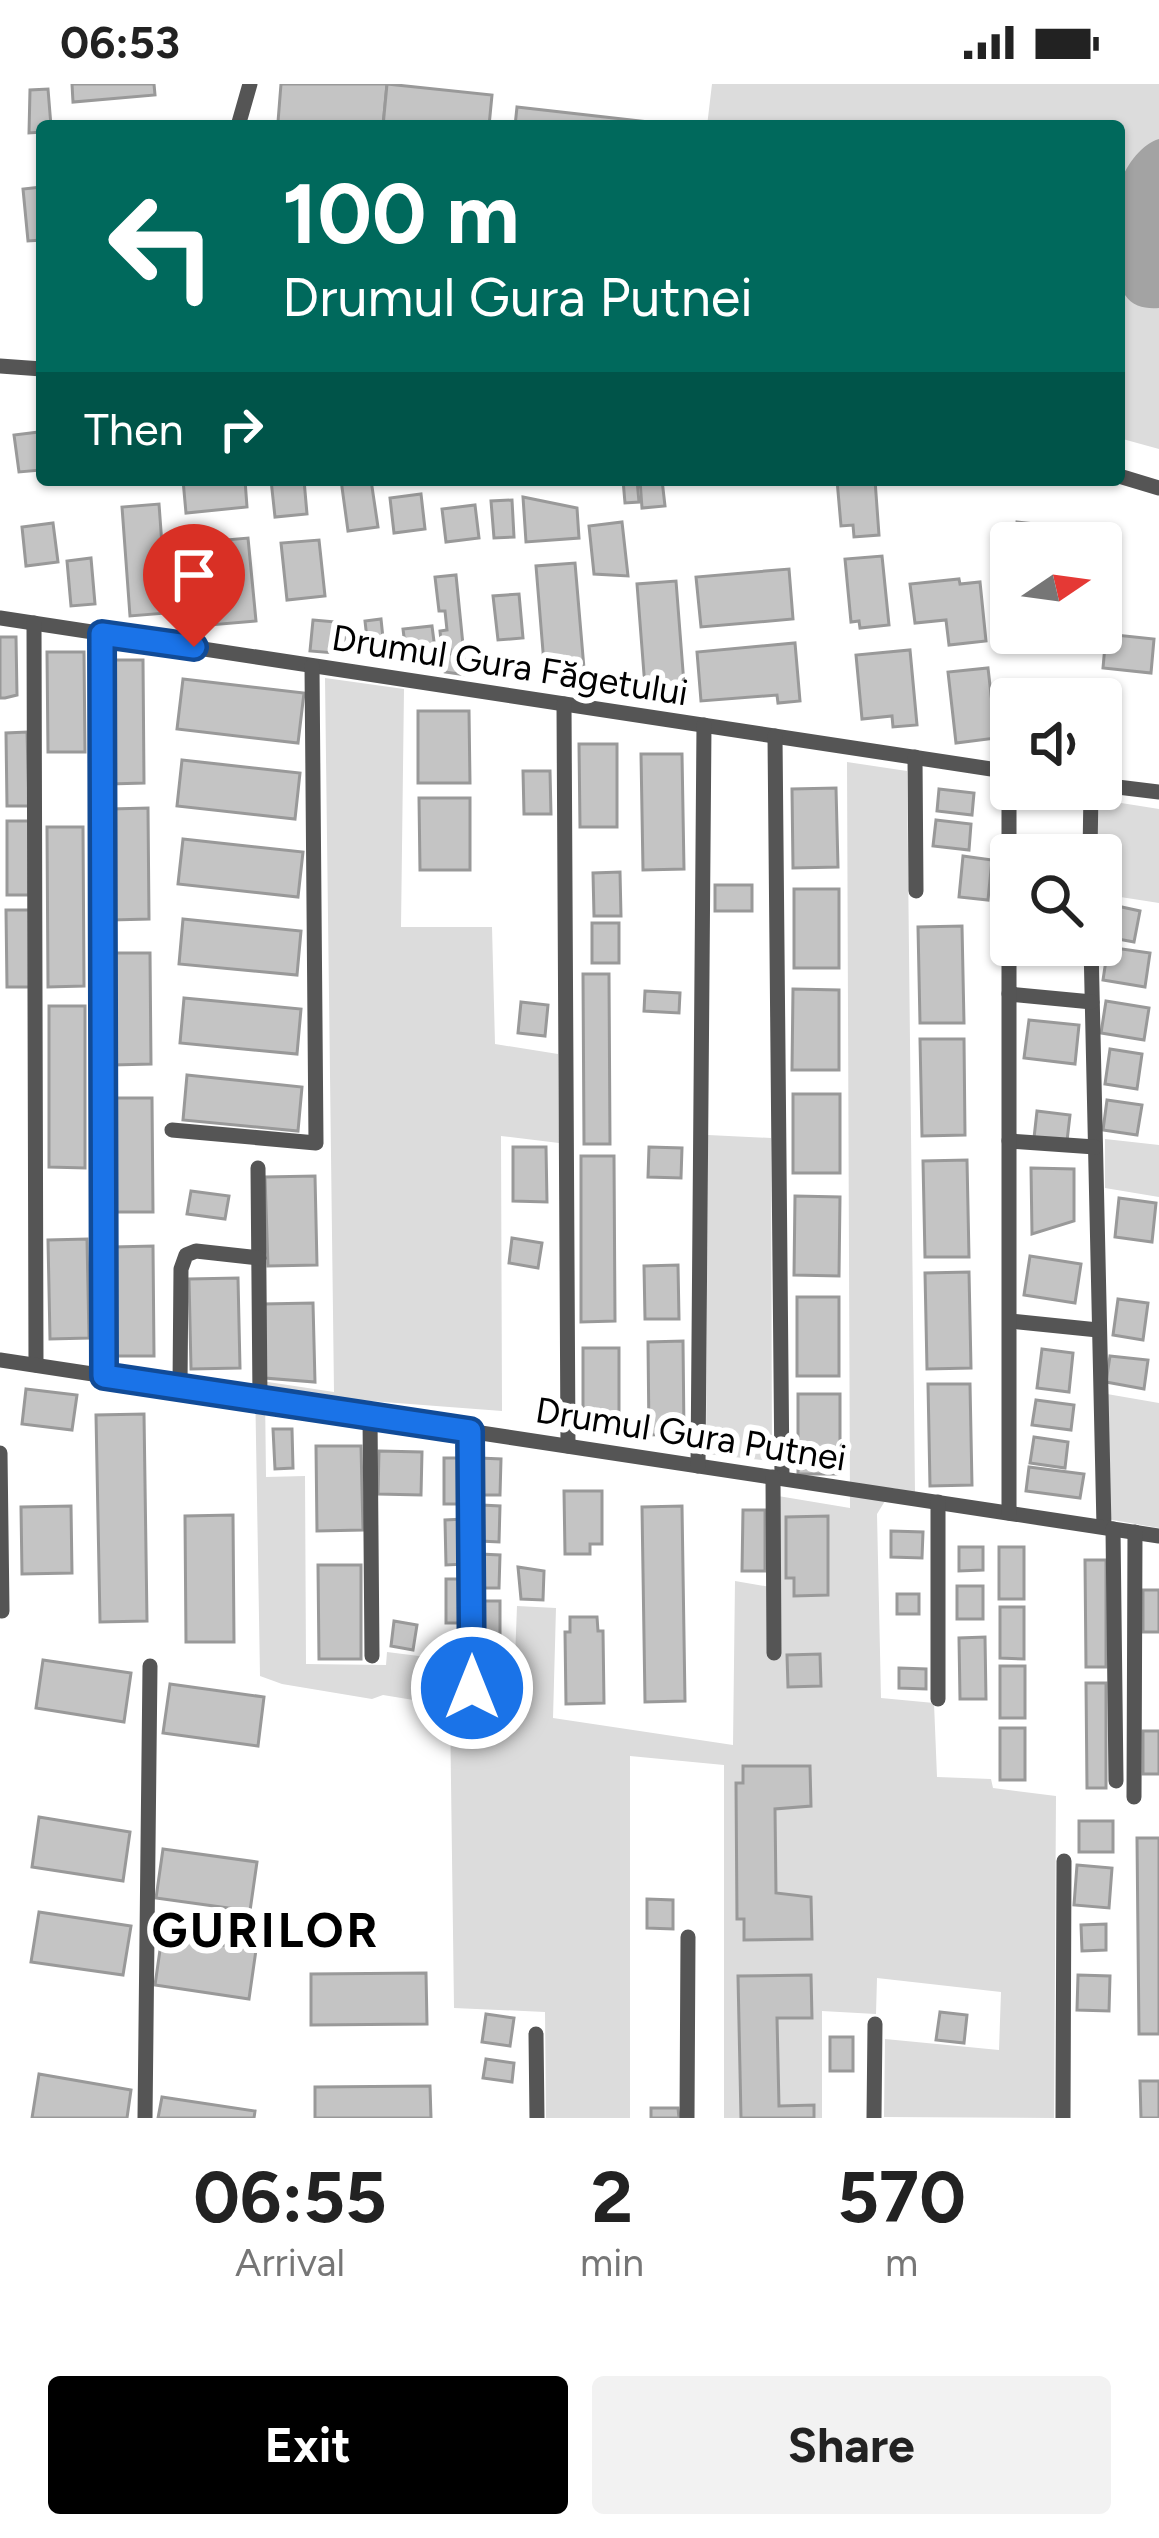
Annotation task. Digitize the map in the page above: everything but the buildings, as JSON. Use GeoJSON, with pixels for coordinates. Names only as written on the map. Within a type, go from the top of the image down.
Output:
{"type":"FeatureCollection","features":[{"type":"Feature","properties":{"kind":"street"},"geometry":{"type":"LineString","coordinates":[[240,120],[250,84]]}},
{"type":"Feature","properties":{"kind":"street"},"geometry":{"type":"LineString","coordinates":[[0,366],[36,369]]}},
{"type":"Feature","properties":{"kind":"street"},"geometry":{"type":"LineString","coordinates":[[1125,478],[1159,488]]}},
{"type":"Feature","properties":{"kind":"street","name":"Drumul Gura Făgetului"},"geometry":{"type":"LineString","coordinates":[[0,618],[990,769]]}},
{"type":"Feature","properties":{"kind":"street"},"geometry":{"type":"LineString","coordinates":[[34,623],[36,1365]]}},
{"type":"Feature","properties":{"kind":"street"},"geometry":{"type":"LineString","coordinates":[[102,634],[104,1376]]}},
{"type":"Feature","properties":{"kind":"street"},"geometry":{"type":"LineString","coordinates":[[172,1130],[316,1143],[312,665]]}},
{"type":"Feature","properties":{"kind":"street"},"geometry":{"type":"LineString","coordinates":[[565,704],[568,1446]]}},
{"type":"Feature","properties":{"kind":"street"},"geometry":{"type":"LineString","coordinates":[[698,1466],[704,725]]}},
{"type":"Feature","properties":{"kind":"street"},"geometry":{"type":"LineString","coordinates":[[774,1653],[775,736]]}},
{"type":"Feature","properties":{"kind":"street"},"geometry":{"type":"LineString","coordinates":[[915,757],[916,891]]}},
{"type":"Feature","properties":{"kind":"street"},"geometry":{"type":"LineString","coordinates":[[1122,788],[1159,792]]}},
{"type":"Feature","properties":{"kind":"street"},"geometry":{"type":"LineString","coordinates":[[1010,810],[1010,1513]]}},
{"type":"Feature","properties":{"kind":"street"},"geometry":{"type":"LineString","coordinates":[[1091,966],[1098,1330],[1116,1781]]}},
{"type":"Feature","properties":{"kind":"street"},"geometry":{"type":"LineString","coordinates":[[1010,994],[1092,1002]]}},
{"type":"Feature","properties":{"kind":"street"},"geometry":{"type":"LineString","coordinates":[[1010,1141],[1095,1147]]}},
{"type":"Feature","properties":{"kind":"street"},"geometry":{"type":"LineString","coordinates":[[258,1168],[260,1399]]}},
{"type":"Feature","properties":{"kind":"street"},"geometry":{"type":"LineString","coordinates":[[180,1388],[181,1269],[186,1255],[196,1251],[259,1258]]}},
{"type":"Feature","properties":{"kind":"street"},"geometry":{"type":"LineString","coordinates":[[1010,1321],[1098,1330]]}},
{"type":"Feature","properties":{"kind":"street","name":"Drumul Gura Putnei"},"geometry":{"type":"LineString","coordinates":[[0,1360],[1159,1536]]}},
{"type":"Feature","properties":{"kind":"street"},"geometry":{"type":"LineString","coordinates":[[370,1416],[372,1656]]}},
{"type":"Feature","properties":{"kind":"street"},"geometry":{"type":"LineString","coordinates":[[470,1431],[472,1688]]}},
{"type":"Feature","properties":{"kind":"street"},"geometry":{"type":"LineString","coordinates":[[0,1453],[2,1611]]}},
{"type":"Feature","properties":{"kind":"street"},"geometry":{"type":"LineString","coordinates":[[938,1502],[938,1699]]}},
{"type":"Feature","properties":{"kind":"street"},"geometry":{"type":"LineString","coordinates":[[1135,1532],[1135,1797]]}},
{"type":"Feature","properties":{"kind":"street"},"geometry":{"type":"LineString","coordinates":[[145,2118],[150,1666]]}},
{"type":"Feature","properties":{"kind":"street"},"geometry":{"type":"LineString","coordinates":[[1063,2118],[1064,1862]]}},
{"type":"Feature","properties":{"kind":"street"},"geometry":{"type":"LineString","coordinates":[[687,2118],[688,1937]]}},
{"type":"Feature","properties":{"kind":"street"},"geometry":{"type":"LineString","coordinates":[[874,2118],[875,2024]]}},
{"type":"Feature","properties":{"kind":"street"},"geometry":{"type":"LineString","coordinates":[[536,2034],[537,2118]]}},
{"type":"Feature","properties":{"kind":"shaded area"},"geometry":{"type":"Polygon","coordinates":[[[712,84],[1159,84],[1159,449],[1125,440],[1125,120],[708,120],[712,84]]]}},
{"type":"Feature","properties":{"kind":"shaded area"},"geometry":{"type":"Polygon","coordinates":[[[1159,139],[1159,308],[1140,306],[1125,295],[1125,172],[1159,139]]]}},
{"type":"Feature","properties":{"kind":"shaded area"},"geometry":{"type":"Polygon","coordinates":[[[325,678],[404,689],[401,927],[492,927],[495,1044],[558,1054],[559,1143],[501,1136],[502,1411],[265,1393],[266,1477],[305,1476],[306,1664],[386,1665],[387,1652],[435,1658],[433,1694],[513,1712],[517,1606],[556,1608],[553,1718],[733,1745],[735,1581],[776,1588],[778,1496],[850,1508],[847,762],[907,771],[915,1493],[893,1488],[877,1514],[881,1698],[934,1703],[937,1777],[991,1779],[993,1788],[1056,1796],[1054,2118],[884,2117],[885,2039],[999,2050],[1001,1992],[877,1978],[876,2014],[822,2011],[822,2118],[724,2118],[724,1765],[630,1756],[630,2118],[546,2118],[545,2012],[454,2008],[450,1706],[383,1695],[372,1699],[260,1676],[255,1380],[334,1392],[325,678]]]}},
{"type":"Feature","properties":{"kind":"shaded area"},"geometry":{"type":"Polygon","coordinates":[[[1122,803],[1159,809],[1159,903],[1122,897],[1122,834],[1098,834],[1097,810],[1122,810],[1122,803]]]}},
{"type":"Feature","properties":{"kind":"shaded area"},"geometry":{"type":"Polygon","coordinates":[[[708,1135],[771,1138],[772,1461],[706,1454],[708,1135]]]}},
{"type":"Feature","properties":{"kind":"shaded area"},"geometry":{"type":"Polygon","coordinates":[[[1105,1139],[1159,1145],[1159,1197],[1105,1188],[1105,1139]]]}},
{"type":"Feature","properties":{"kind":"shaded area"},"geometry":{"type":"Polygon","coordinates":[[[1107,1394],[1159,1403],[1159,1528],[1107,1519],[1107,1394]]]}},
{"type":"Feature","properties":{"kind":"district","name":"GURILOR"},"geometry":{"type":"Point","coordinates":[266,1930]}},
{"type":"Feature","properties":{"kind":"route"},"geometry":{"type":"LineString","coordinates":[[194,647],[102,634],[104,1376],[470,1431],[472,1688]]}}]}
